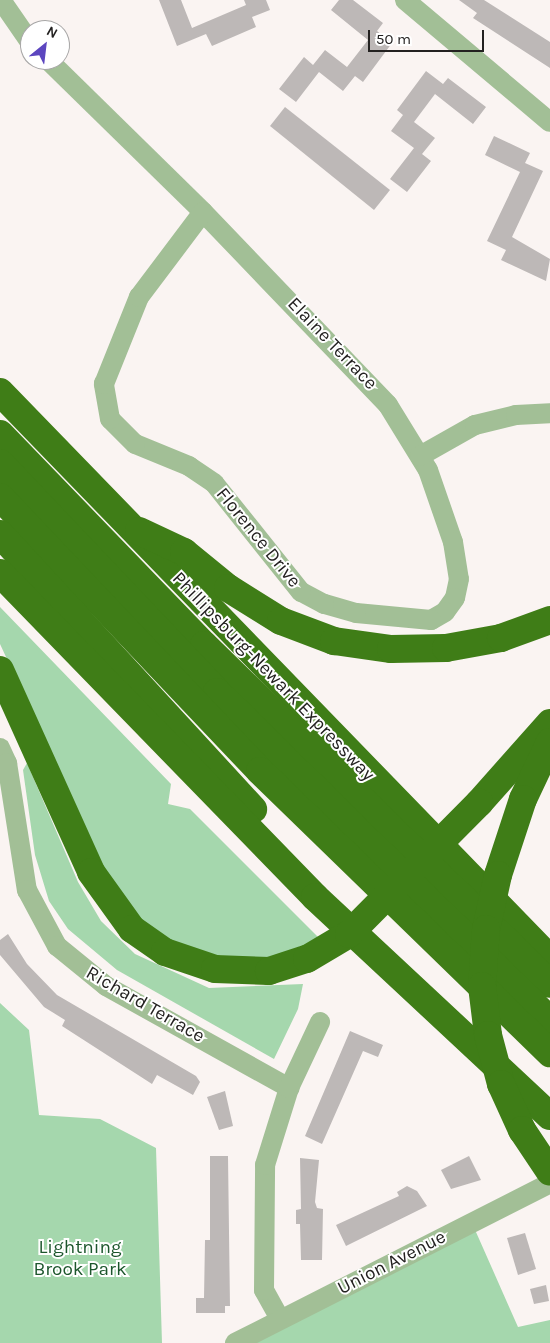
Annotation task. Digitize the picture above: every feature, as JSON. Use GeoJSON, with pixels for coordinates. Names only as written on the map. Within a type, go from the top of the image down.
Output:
{"type":"FeatureCollection","features":[{"type":"Feature","properties":{"kind":"highway","name":"Phillipsburg-Newark Expressway"},"geometry":{"type":"LineString","coordinates":[[0,392],[124,524],[550,959]]}},
{"type":"Feature","properties":{"kind":"highway"},"geometry":{"type":"LineString","coordinates":[[0,434],[218,658],[550,984]]}},
{"type":"Feature","properties":{"kind":"highway"},"geometry":{"type":"LineString","coordinates":[[0,463],[217,692],[550,1020]]}},
{"type":"Feature","properties":{"kind":"highway"},"geometry":{"type":"LineString","coordinates":[[0,497],[267,778],[550,1053]]}},
{"type":"Feature","properties":{"kind":"highway"},"geometry":{"type":"LineString","coordinates":[[124,524],[184,552],[228,588],[281,621],[334,641],[391,649],[446,648],[502,638],[550,620]]}},
{"type":"Feature","properties":{"kind":"highway"},"geometry":{"type":"LineString","coordinates":[[0,534],[179,732],[376,932],[476,1048]]}},
{"type":"Feature","properties":{"kind":"highway"},"geometry":{"type":"LineString","coordinates":[[0,573],[288,871],[547,1113]]}},
{"type":"Feature","properties":{"kind":"highway"},"geometry":{"type":"LineString","coordinates":[[0,670],[91,872],[132,929],[165,952],[215,970],[269,971],[307,959],[349,934],[479,804],[550,741]]}},
{"type":"Feature","properties":{"kind":"highway"},"geometry":{"type":"LineString","coordinates":[[479,804],[550,723]]}},
{"type":"Feature","properties":{"kind":"highway"},"geometry":{"type":"LineString","coordinates":[[550,741],[521,805],[498,875],[486,929],[482,986],[488,1035],[501,1084],[522,1130],[550,1172]]}},
{"type":"Feature","properties":{"kind":"street"},"geometry":{"type":"LineString","coordinates":[[0,0],[20,28]]}},
{"type":"Feature","properties":{"kind":"street"},"geometry":{"type":"LineString","coordinates":[[406,0],[550,122]]}},
{"type":"Feature","properties":{"kind":"street","name":"Elaine Terrace"},"geometry":{"type":"LineString","coordinates":[[58,70],[203,212],[364,375],[420,456],[453,542],[459,579],[456,598],[430,620],[356,613]]}},
{"type":"Feature","properties":{"kind":"street","name":"Florence Drive"},"geometry":{"type":"LineString","coordinates":[[203,212],[139,298],[109,368],[103,396],[117,429],[135,444],[189,466],[214,483],[301,592],[324,604],[356,613]]}},
{"type":"Feature","properties":{"kind":"street"},"geometry":{"type":"LineString","coordinates":[[420,456],[475,425],[516,415],[550,413]]}},
{"type":"Feature","properties":{"kind":"street","name":"Richard Terrace"},"geometry":{"type":"LineString","coordinates":[[0,748],[7,762],[26,890],[57,946],[106,986],[289,1088]]}},
{"type":"Feature","properties":{"kind":"street"},"geometry":{"type":"LineString","coordinates":[[280,1319],[264,1290],[262,1192],[270,1138],[289,1088],[320,1022]]}},
{"type":"Feature","properties":{"kind":"street","name":"Union Avenue"},"geometry":{"type":"LineString","coordinates":[[235,1343],[550,1184]]}},
{"type":"Feature","properties":{"kind":"green space"},"geometry":{"type":"Polygon","coordinates":[[[0,607],[171,784],[168,804],[190,809],[320,939],[270,958],[224,959],[182,948],[141,922],[115,892],[0,644],[0,607]]]}},
{"type":"Feature","properties":{"kind":"green space"},"geometry":{"type":"Polygon","coordinates":[[[27,763],[78,882],[101,921],[135,954],[209,988],[303,984],[298,1009],[274,1059],[117,970],[68,929],[49,901],[35,855],[23,770],[27,763]]]}},
{"type":"Feature","properties":{"kind":"green space","name":"Lightning Brook Park"},"geometry":{"type":"Polygon","coordinates":[[[0,1003],[29,1030],[39,1115],[100,1119],[156,1148],[162,1343],[0,1343],[0,1003]]]}},
{"type":"Feature","properties":{"kind":"green space"},"geometry":{"type":"Polygon","coordinates":[[[472,1223],[518,1327],[550,1320],[550,1343],[236,1343],[472,1223]]]}},
{"type":"Feature","properties":{"kind":"building"},"geometry":{"type":"Polygon","coordinates":[[[159,0],[181,0],[192,28],[246,5],[244,0],[266,0],[270,10],[252,17],[256,27],[212,46],[206,34],[177,46],[159,0]]]}},
{"type":"Feature","properties":{"kind":"building"},"geometry":{"type":"Polygon","coordinates":[[[339,0],[353,0],[383,23],[377,31],[392,43],[363,82],[355,76],[343,91],[319,72],[296,102],[279,89],[304,57],[313,65],[325,50],[347,67],[368,40],[331,10],[339,0]]]}},
{"type":"Feature","properties":{"kind":"building"},"geometry":{"type":"Polygon","coordinates":[[[459,0],[484,0],[550,42],[550,68],[473,18],[477,13],[459,0]]]}},
{"type":"Feature","properties":{"kind":"building"},"geometry":{"type":"Polygon","coordinates":[[[426,71],[443,84],[448,78],[486,107],[473,124],[435,94],[414,122],[435,138],[422,154],[431,161],[407,192],[390,179],[414,148],[391,131],[403,115],[397,110],[426,71]]]}},
{"type":"Feature","properties":{"kind":"building"},"geometry":{"type":"Polygon","coordinates":[[[285,107],[390,190],[374,210],[270,126],[285,107]]]}},
{"type":"Feature","properties":{"kind":"building"},"geometry":{"type":"Polygon","coordinates":[[[494,136],[530,153],[525,163],[543,171],[512,237],[550,259],[546,281],[501,260],[506,250],[487,241],[520,172],[485,155],[494,136]]]}},
{"type":"Feature","properties":{"kind":"building"},"geometry":{"type":"Polygon","coordinates":[[[8,934],[27,964],[57,995],[196,1076],[200,1082],[193,1095],[157,1075],[152,1084],[62,1026],[65,1020],[44,1007],[0,955],[0,940],[8,934]]]}},
{"type":"Feature","properties":{"kind":"building"},"geometry":{"type":"Polygon","coordinates":[[[350,1031],[383,1045],[378,1057],[363,1051],[322,1144],[305,1136],[350,1031]]]}},
{"type":"Feature","properties":{"kind":"building"},"geometry":{"type":"Polygon","coordinates":[[[225,1091],[233,1126],[219,1130],[207,1097],[225,1091]]]}},
{"type":"Feature","properties":{"kind":"building"},"geometry":{"type":"Polygon","coordinates":[[[210,1156],[228,1156],[230,1306],[225,1306],[225,1313],[196,1313],[196,1298],[204,1298],[205,1240],[210,1240],[210,1156]]]}},
{"type":"Feature","properties":{"kind":"building"},"geometry":{"type":"Polygon","coordinates":[[[469,1156],[481,1180],[451,1189],[441,1170],[469,1156]]]}},
{"type":"Feature","properties":{"kind":"building"},"geometry":{"type":"Polygon","coordinates":[[[300,1158],[319,1160],[315,1202],[317,1208],[323,1209],[322,1260],[301,1260],[300,1224],[296,1224],[296,1210],[301,1209],[300,1158]]]}},
{"type":"Feature","properties":{"kind":"building"},"geometry":{"type":"Polygon","coordinates":[[[407,1186],[417,1191],[427,1206],[346,1246],[336,1225],[399,1196],[397,1192],[407,1186]]]}},
{"type":"Feature","properties":{"kind":"building"},"geometry":{"type":"Polygon","coordinates":[[[525,1233],[536,1269],[518,1275],[507,1238],[525,1233]]]}},
{"type":"Feature","properties":{"kind":"building"},"geometry":{"type":"Polygon","coordinates":[[[546,1285],[549,1301],[534,1304],[530,1289],[546,1285]]]}}]}
